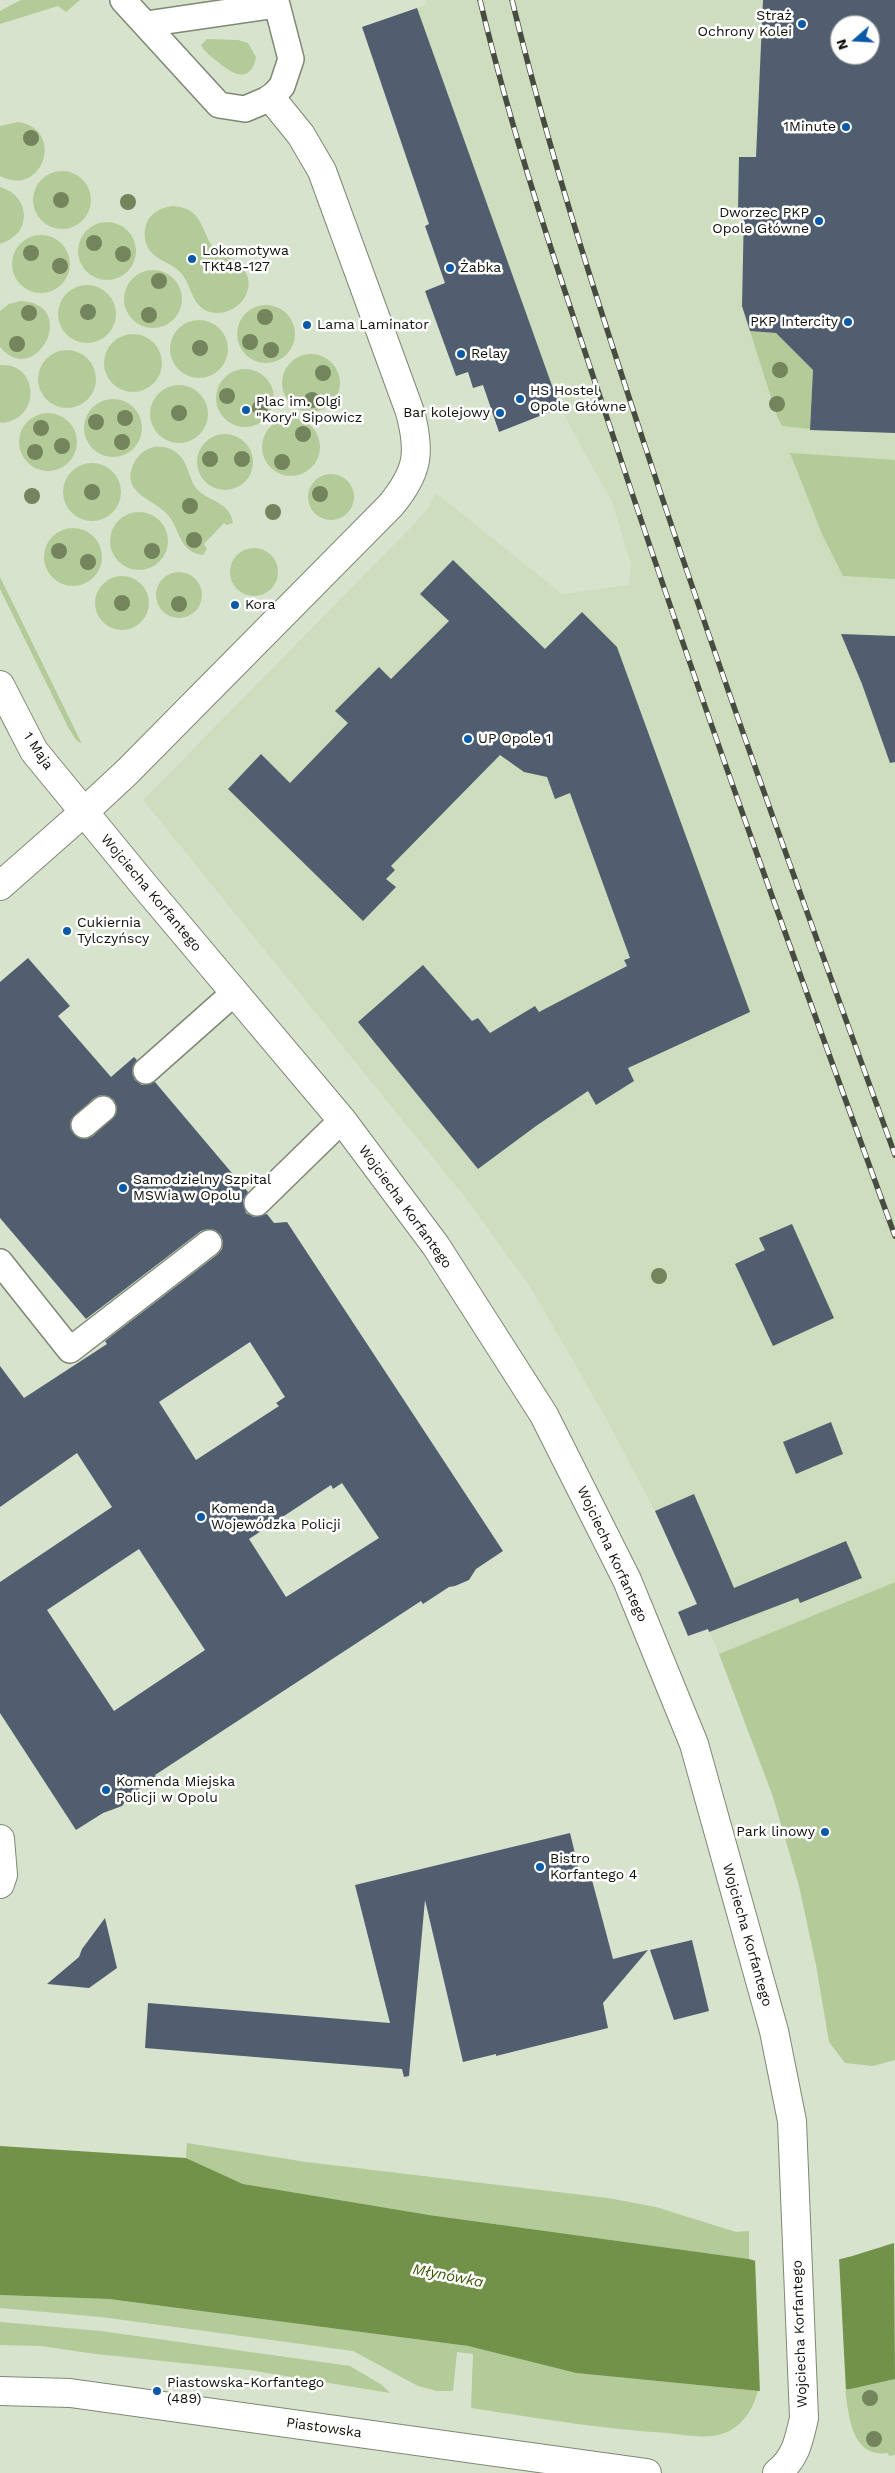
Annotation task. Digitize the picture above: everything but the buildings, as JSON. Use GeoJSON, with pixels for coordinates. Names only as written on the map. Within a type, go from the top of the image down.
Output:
{"type":"FeatureCollection","features":[{"type":"Feature","properties":{"kind":"street"},"geometry":{"type":"LineString","coordinates":[[0,886],[127,772],[391,505],[404,488],[415,464],[417,449],[410,412],[322,171],[301,135],[271,98]]}},
{"type":"Feature","properties":{"kind":"street","name":"1 Maja"},"geometry":{"type":"LineString","coordinates":[[0,685],[34,750],[84,812]]}},
{"type":"Feature","properties":{"kind":"street","name":"Wojciecha Korfantego"},"geometry":{"type":"LineString","coordinates":[[84,812],[234,994],[342,1120],[436,1246],[544,1415],[628,1580],[694,1744],[774,2031],[792,2121],[804,2418],[799,2442],[787,2470]]}},
{"type":"Feature","properties":{"kind":"street"},"geometry":{"type":"LineString","coordinates":[[0,1838],[2,1879]]}},
{"type":"Feature","properties":{"kind":"street","name":"Piastowska"},"geometry":{"type":"LineString","coordinates":[[0,2391],[70,2393],[648,2473]]}},
{"type":"Feature","properties":{"kind":"lane"},"geometry":{"type":"LineString","coordinates":[[123,0],[219,105],[245,109],[271,98],[282,86],[290,59],[277,5],[146,24]]}},
{"type":"Feature","properties":{"kind":"lane"},"geometry":{"type":"LineString","coordinates":[[146,1071],[234,994]]}},
{"type":"Feature","properties":{"kind":"lane"},"geometry":{"type":"LineString","coordinates":[[84,1125],[103,1109]]}},
{"type":"Feature","properties":{"kind":"lane"},"geometry":{"type":"LineString","coordinates":[[258,1203],[342,1120]]}},
{"type":"Feature","properties":{"kind":"lane"},"geometry":{"type":"LineString","coordinates":[[0,1262],[70,1350],[209,1243]]}},
{"type":"Feature","properties":{"kind":"shaded area"},"geometry":{"type":"Polygon","coordinates":[[[21,0],[80,0],[66,12],[58,6],[0,24],[0,11],[21,0]]]}},
{"type":"Feature","properties":{"kind":"shaded area"},"geometry":{"type":"Polygon","coordinates":[[[426,0],[895,0],[895,1582],[719,1654],[655,1511],[603,1413],[531,1288],[463,1195],[143,800],[414,524],[427,510],[436,493],[562,594],[629,585],[631,564],[612,502],[560,408],[417,8],[427,4],[426,0]]]}},
{"type":"Feature","properties":{"kind":"shaded area"},"geometry":{"type":"Polygon","coordinates":[[[207,39],[238,40],[248,43],[256,57],[254,66],[246,74],[241,75],[224,67],[209,55],[201,45],[207,39]]]}},
{"type":"Feature","properties":{"kind":"shaded area"},"geometry":{"type":"Polygon","coordinates":[[[18,122],[33,127],[41,137],[45,148],[43,160],[37,171],[28,178],[15,181],[0,176],[0,126],[18,122]]]}},
{"type":"Feature","properties":{"kind":"shaded area"},"geometry":{"type":"Polygon","coordinates":[[[56,171],[68,171],[83,179],[91,194],[91,206],[83,221],[68,229],[56,229],[41,221],[33,206],[33,194],[41,179],[56,171]]]}},
{"type":"Feature","properties":{"kind":"shaded area"},"geometry":{"type":"Polygon","coordinates":[[[0,187],[18,198],[24,215],[23,224],[18,232],[11,239],[0,244],[0,187]]]}},
{"type":"Feature","properties":{"kind":"shaded area"},"geometry":{"type":"Polygon","coordinates":[[[173,206],[182,207],[192,212],[200,221],[213,247],[242,266],[248,280],[248,288],[246,296],[235,308],[219,313],[210,312],[199,306],[182,274],[155,256],[147,246],[145,227],[148,220],[159,210],[173,206]]]}},
{"type":"Feature","properties":{"kind":"shaded area"},"geometry":{"type":"Polygon","coordinates":[[[107,222],[118,224],[131,235],[136,251],[134,262],[123,275],[107,280],[96,278],[83,267],[78,251],[80,240],[91,227],[107,222]]]}},
{"type":"Feature","properties":{"kind":"shaded area"},"geometry":{"type":"Polygon","coordinates":[[[35,235],[47,235],[62,243],[70,258],[70,270],[62,285],[47,293],[35,293],[20,285],[12,270],[12,258],[20,243],[35,235]]]}},
{"type":"Feature","properties":{"kind":"shaded area"},"geometry":{"type":"Polygon","coordinates":[[[153,270],[164,272],[177,283],[182,299],[180,310],[169,323],[153,328],[142,326],[129,315],[124,299],[126,288],[137,275],[153,270]]]}},
{"type":"Feature","properties":{"kind":"shaded area"},"geometry":{"type":"Polygon","coordinates":[[[87,285],[98,287],[111,298],[116,314],[114,325],[103,338],[87,343],[76,341],[63,330],[58,314],[60,303],[71,290],[87,285]]]}},
{"type":"Feature","properties":{"kind":"shaded area"},"geometry":{"type":"Polygon","coordinates":[[[20,301],[38,305],[48,315],[50,328],[46,341],[38,352],[27,358],[14,357],[0,347],[0,311],[9,304],[20,301]]]}},
{"type":"Feature","properties":{"kind":"shaded area"},"geometry":{"type":"Polygon","coordinates":[[[266,305],[277,307],[287,313],[293,323],[295,334],[293,345],[287,355],[277,361],[266,363],[255,361],[245,355],[239,345],[237,334],[239,323],[245,313],[255,307],[266,305]]]}},
{"type":"Feature","properties":{"kind":"shaded area"},"geometry":{"type":"Polygon","coordinates":[[[199,320],[210,322],[223,333],[228,349],[226,360],[215,373],[199,378],[188,376],[175,365],[170,349],[172,338],[183,325],[199,320]]]}},
{"type":"Feature","properties":{"kind":"shaded area"},"geometry":{"type":"Polygon","coordinates":[[[750,331],[776,333],[813,368],[810,429],[782,426],[777,416],[750,331]]]}},
{"type":"Feature","properties":{"kind":"shaded area"},"geometry":{"type":"Polygon","coordinates":[[[127,334],[139,334],[154,342],[162,357],[162,369],[154,384],[139,392],[127,392],[112,384],[104,369],[104,357],[112,342],[127,334]]]}},
{"type":"Feature","properties":{"kind":"shaded area"},"geometry":{"type":"Polygon","coordinates":[[[67,350],[78,352],[91,363],[96,379],[94,390],[83,403],[67,408],[56,406],[43,395],[38,379],[40,368],[51,355],[67,350]]]}},
{"type":"Feature","properties":{"kind":"shaded area"},"geometry":{"type":"Polygon","coordinates":[[[305,354],[317,354],[332,362],[340,377],[340,389],[332,404],[317,412],[305,412],[290,404],[282,389],[282,377],[290,362],[305,354]]]}},
{"type":"Feature","properties":{"kind":"shaded area"},"geometry":{"type":"Polygon","coordinates":[[[0,365],[13,366],[22,372],[28,381],[31,391],[29,402],[24,411],[15,419],[2,423],[0,422],[0,365]]]}},
{"type":"Feature","properties":{"kind":"shaded area"},"geometry":{"type":"Polygon","coordinates":[[[245,369],[256,371],[269,382],[274,398],[272,409],[261,422],[245,427],[234,425],[221,414],[216,398],[218,387],[229,374],[245,369]]]}},
{"type":"Feature","properties":{"kind":"shaded area"},"geometry":{"type":"Polygon","coordinates":[[[179,385],[190,387],[203,398],[208,414],[206,425],[195,438],[179,443],[168,441],[155,430],[150,414],[152,403],[163,390],[179,385]]]}},
{"type":"Feature","properties":{"kind":"shaded area"},"geometry":{"type":"Polygon","coordinates":[[[107,399],[119,399],[134,407],[142,422],[142,434],[134,449],[119,457],[107,457],[92,449],[84,434],[84,422],[92,407],[107,399]]]}},
{"type":"Feature","properties":{"kind":"shaded area"},"geometry":{"type":"Polygon","coordinates":[[[48,413],[59,415],[69,421],[75,431],[77,442],[75,453],[69,463],[59,469],[48,471],[37,469],[27,463],[21,453],[19,442],[21,431],[27,421],[37,415],[48,413]]]}},
{"type":"Feature","properties":{"kind":"shaded area"},"geometry":{"type":"Polygon","coordinates":[[[291,418],[302,420],[315,431],[320,447],[318,458],[307,471],[291,476],[280,474],[267,463],[262,447],[264,436],[275,423],[291,418]]]}},
{"type":"Feature","properties":{"kind":"shaded area"},"geometry":{"type":"Polygon","coordinates":[[[219,434],[231,434],[241,438],[249,446],[253,462],[249,478],[241,486],[231,490],[219,490],[209,486],[201,478],[197,468],[197,456],[201,446],[209,438],[219,434]]]}},
{"type":"Feature","properties":{"kind":"shaded area"},"geometry":{"type":"Polygon","coordinates":[[[154,447],[168,448],[179,455],[183,459],[196,488],[229,511],[233,523],[226,525],[224,523],[204,544],[207,549],[203,555],[189,550],[181,540],[168,515],[140,495],[131,482],[134,463],[145,451],[154,447]]]}},
{"type":"Feature","properties":{"kind":"shaded area"},"geometry":{"type":"Polygon","coordinates":[[[790,453],[895,460],[895,579],[843,576],[822,534],[790,453]]]}},
{"type":"Feature","properties":{"kind":"shaded area"},"geometry":{"type":"Polygon","coordinates":[[[92,463],[103,465],[116,476],[121,492],[119,503],[108,516],[92,521],[81,519],[68,508],[63,492],[65,481],[76,468],[92,463]]]}},
{"type":"Feature","properties":{"kind":"shaded area"},"geometry":{"type":"Polygon","coordinates":[[[326,474],[336,474],[350,484],[354,497],[350,510],[344,516],[336,520],[326,520],[312,510],[308,502],[308,492],[318,478],[326,474]]]}},
{"type":"Feature","properties":{"kind":"shaded area"},"geometry":{"type":"Polygon","coordinates":[[[139,512],[155,517],[163,525],[168,541],[163,557],[155,565],[139,570],[123,565],[115,557],[110,541],[115,525],[123,517],[139,512]]]}},
{"type":"Feature","properties":{"kind":"shaded area"},"geometry":{"type":"Polygon","coordinates":[[[67,528],[79,528],[94,536],[102,551],[102,563],[94,578],[79,586],[67,586],[52,578],[44,563],[44,551],[52,536],[67,528]]]}},
{"type":"Feature","properties":{"kind":"shaded area"},"geometry":{"type":"Polygon","coordinates":[[[249,548],[259,548],[268,552],[274,558],[277,563],[277,581],[268,592],[259,596],[249,596],[240,592],[234,586],[230,577],[230,567],[234,558],[240,552],[249,548]]]}},
{"type":"Feature","properties":{"kind":"shaded area"},"geometry":{"type":"Polygon","coordinates":[[[174,572],[184,572],[198,582],[202,595],[198,608],[192,614],[184,618],[174,618],[160,608],[156,600],[156,590],[166,576],[174,572]]]}},
{"type":"Feature","properties":{"kind":"shaded area"},"geometry":{"type":"Polygon","coordinates":[[[117,576],[127,576],[141,584],[147,593],[149,603],[147,613],[141,622],[127,630],[117,630],[107,625],[100,618],[95,608],[95,598],[100,588],[107,581],[117,576]]]}},
{"type":"Feature","properties":{"kind":"shaded area"},"geometry":{"type":"Polygon","coordinates":[[[0,577],[82,744],[76,740],[68,727],[0,589],[0,577]]]}},
{"type":"Feature","properties":{"kind":"shaded area"},"geometry":{"type":"Polygon","coordinates":[[[895,1582],[895,2060],[873,2066],[845,2063],[829,2042],[816,1965],[799,1886],[773,1797],[719,1654],[895,1582]]]}},
{"type":"Feature","properties":{"kind":"shaded area"},"geometry":{"type":"Polygon","coordinates":[[[187,2143],[306,2162],[608,2198],[656,2207],[736,2232],[749,2231],[749,2259],[429,2215],[243,2184],[186,2158],[187,2143]]]}},
{"type":"Feature","properties":{"kind":"shaded area"},"geometry":{"type":"Polygon","coordinates":[[[0,2295],[109,2299],[468,2346],[576,2373],[758,2391],[754,2403],[745,2418],[731,2430],[716,2435],[691,2436],[593,2426],[471,2408],[473,2354],[457,2352],[453,2391],[437,2391],[418,2386],[353,2351],[101,2317],[0,2308],[0,2295]]]}},
{"type":"Feature","properties":{"kind":"shaded area"},"geometry":{"type":"Polygon","coordinates":[[[0,2322],[101,2331],[350,2366],[382,2385],[390,2393],[249,2370],[96,2354],[41,2346],[0,2345],[0,2322]]]}},
{"type":"Feature","properties":{"kind":"shaded area"},"geometry":{"type":"Polygon","coordinates":[[[895,2379],[895,2455],[889,2456],[888,2453],[876,2453],[866,2449],[859,2442],[854,2433],[848,2411],[845,2389],[895,2379]]]}},
{"type":"Feature","properties":{"kind":"water","name":"Młynówka"},"geometry":{"type":"Polygon","coordinates":[[[0,2146],[186,2158],[243,2184],[429,2215],[749,2259],[787,2266],[822,2263],[894,2243],[895,2379],[850,2389],[779,2393],[576,2373],[468,2346],[109,2299],[0,2295],[0,2146]]]}},
{"type":"Feature","properties":{"kind":"pier"},"geometry":{"type":"Polygon","coordinates":[[[839,2257],[846,2391],[779,2396],[760,2394],[755,2258],[774,2264],[823,2262],[839,2257]]]}},
{"type":"Feature","properties":{"kind":"railway"},"geometry":{"type":"LineString","coordinates":[[480,0],[510,116],[582,344],[686,653],[895,1236]]}},
{"type":"Feature","properties":{"kind":"railway"},"geometry":{"type":"LineString","coordinates":[[512,0],[557,166],[643,440],[798,888],[895,1155]]}},
{"type":"Feature","properties":{"kind":"place","name":"Straż Ochrony Kolei"},"geometry":{"type":"Point","coordinates":[802,24]}},
{"type":"Feature","properties":{"kind":"place","name":"1Minute"},"geometry":{"type":"Point","coordinates":[846,127]}},
{"type":"Feature","properties":{"kind":"place","name":"Dworzec PKP Opole Główne"},"geometry":{"type":"Point","coordinates":[819,221]}},
{"type":"Feature","properties":{"kind":"place","name":"Lokomotywa TKt48-127"},"geometry":{"type":"Point","coordinates":[192,259]}},
{"type":"Feature","properties":{"kind":"place","name":"Żabka"},"geometry":{"type":"Point","coordinates":[450,268]}},
{"type":"Feature","properties":{"kind":"place","name":"PKP Intercity"},"geometry":{"type":"Point","coordinates":[848,322]}},
{"type":"Feature","properties":{"kind":"place","name":"Lama Laminator"},"geometry":{"type":"Point","coordinates":[307,325]}},
{"type":"Feature","properties":{"kind":"place","name":"Relay"},"geometry":{"type":"Point","coordinates":[461,354]}},
{"type":"Feature","properties":{"kind":"place","name":"HS Hostel Opole Główne"},"geometry":{"type":"Point","coordinates":[520,399]}},
{"type":"Feature","properties":{"kind":"place","name":"Plac im. Olgi \"Kory\" Sipowicz"},"geometry":{"type":"Point","coordinates":[246,410]}},
{"type":"Feature","properties":{"kind":"place","name":"Bar kolejowy"},"geometry":{"type":"Point","coordinates":[500,413]}},
{"type":"Feature","properties":{"kind":"place","name":"Kora"},"geometry":{"type":"Point","coordinates":[235,605]}},
{"type":"Feature","properties":{"kind":"place","name":"UP Opole 1"},"geometry":{"type":"Point","coordinates":[468,739]}},
{"type":"Feature","properties":{"kind":"place","name":"Cukiernia Tylczyńscy"},"geometry":{"type":"Point","coordinates":[67,931]}},
{"type":"Feature","properties":{"kind":"place","name":"Samodzielny Szpital MSWia w Opolu"},"geometry":{"type":"Point","coordinates":[123,1188]}},
{"type":"Feature","properties":{"kind":"place","name":"Komenda Wojewódzka Policji"},"geometry":{"type":"Point","coordinates":[201,1517]}},
{"type":"Feature","properties":{"kind":"place","name":"Komenda Miejska Policji w Opolu"},"geometry":{"type":"Point","coordinates":[106,1790]}},
{"type":"Feature","properties":{"kind":"place","name":"Park linowy"},"geometry":{"type":"Point","coordinates":[825,1832]}},
{"type":"Feature","properties":{"kind":"place","name":"Bistro Korfantego 4"},"geometry":{"type":"Point","coordinates":[540,1867]}},
{"type":"Feature","properties":{"kind":"place","name":"Piastowska-Korfantego (489)"},"geometry":{"type":"Point","coordinates":[157,2391]}}]}
